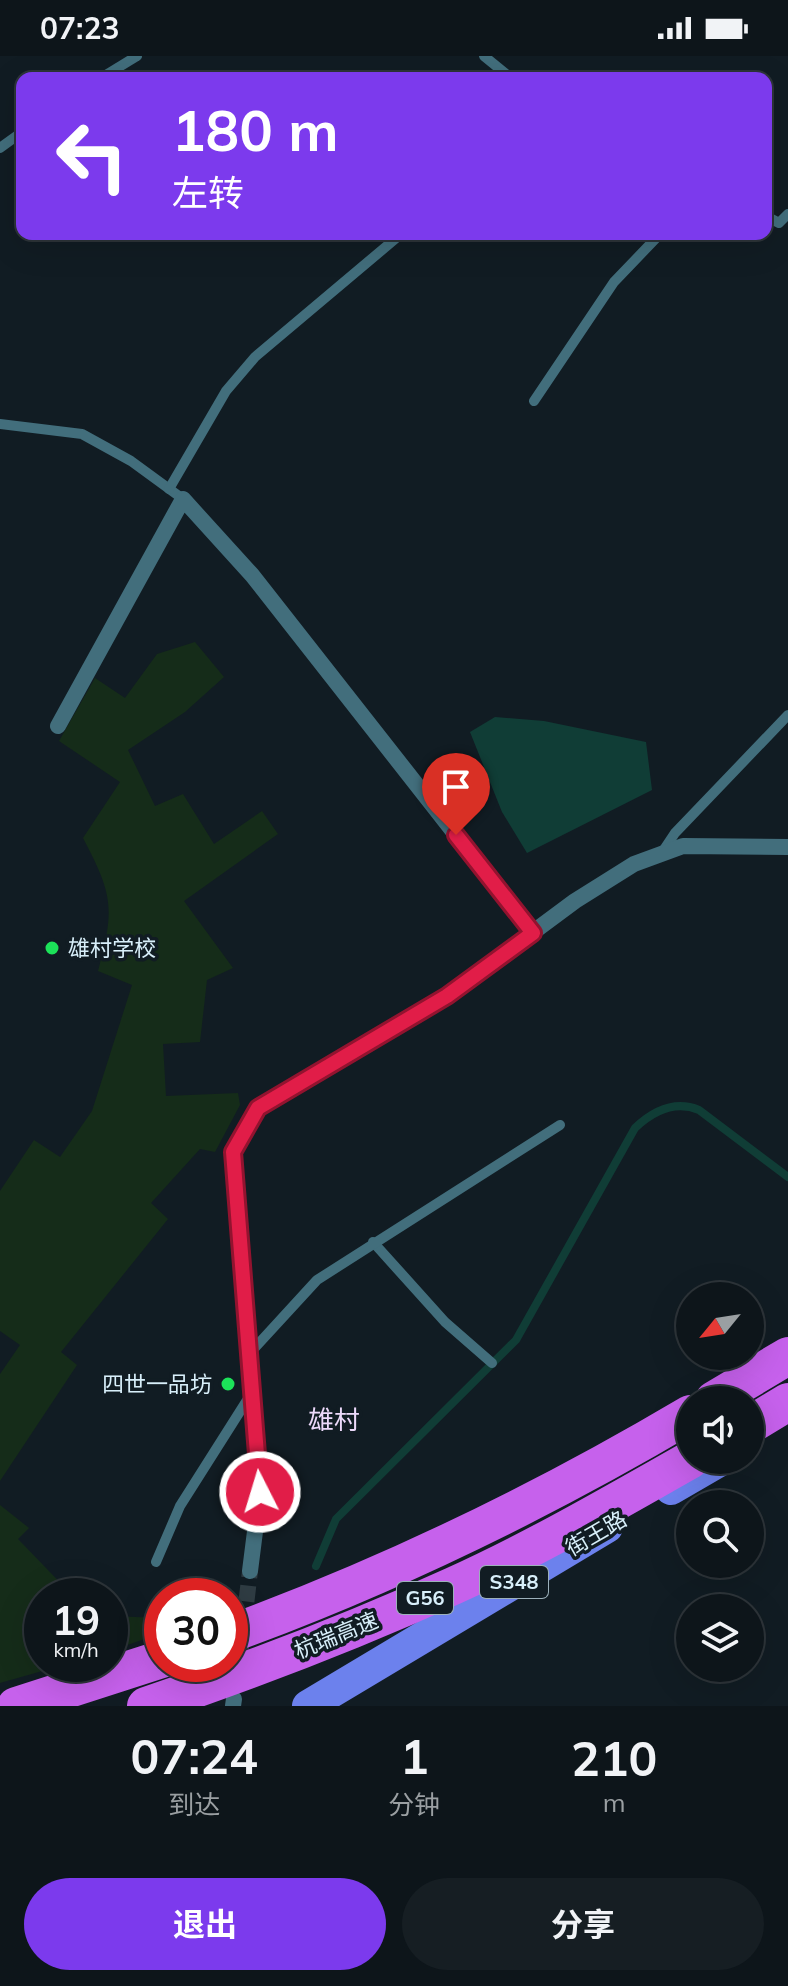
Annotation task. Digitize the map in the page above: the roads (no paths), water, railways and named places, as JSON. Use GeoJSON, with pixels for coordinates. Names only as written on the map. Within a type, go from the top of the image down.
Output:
{"type":"FeatureCollection","features":[{"type":"Feature","properties":{"kind":"highway"},"geometry":{"type":"LineString","coordinates":[[738,1386],[788,1356]]}},
{"type":"Feature","properties":{"kind":"highway"},"geometry":{"type":"LineString","coordinates":[[764,1417],[788,1402]]}},
{"type":"Feature","properties":{"kind":"highway","name":"杭瑞高速"},"geometry":{"type":"LineString","coordinates":[[248,1627],[438,1549],[516,1511],[676,1422]]}},
{"type":"Feature","properties":{"kind":"highway","name":"杭瑞高速"},"geometry":{"type":"LineString","coordinates":[[146,1706],[271,1661],[455,1585],[534,1547],[676,1468]]}},
{"type":"Feature","properties":{"kind":"highway"},"geometry":{"type":"LineString","coordinates":[[16,1706],[144,1665]]}},
{"type":"Feature","properties":{"kind":"main road"},"geometry":{"type":"LineString","coordinates":[[764,1435],[788,1421]]}},
{"type":"Feature","properties":{"kind":"main road","name":"街王路"},"geometry":{"type":"LineString","coordinates":[[308,1706],[697,1474]]}},
{"type":"Feature","properties":{"kind":"street"},"geometry":{"type":"LineString","coordinates":[[58,726],[176,494],[252,575],[533,933]]}},
{"type":"Feature","properties":{"kind":"street"},"geometry":{"type":"LineString","coordinates":[[250,1571],[260,1492],[233,1152],[248,1121],[258,1108],[447,996],[634,864],[663,851],[706,844],[788,847]]}},
{"type":"Feature","properties":{"kind":"lane"},"geometry":{"type":"LineString","coordinates":[[111,72],[137,56]]}},
{"type":"Feature","properties":{"kind":"lane"},"geometry":{"type":"LineString","coordinates":[[484,56],[504,72]]}},
{"type":"Feature","properties":{"kind":"lane"},"geometry":{"type":"LineString","coordinates":[[772,219],[779,223],[788,214]]}},
{"type":"Feature","properties":{"kind":"lane"},"geometry":{"type":"LineString","coordinates":[[0,424],[82,434],[131,461],[176,494],[226,391],[255,357],[394,240]]}},
{"type":"Feature","properties":{"kind":"lane"},"geometry":{"type":"LineString","coordinates":[[534,401],[614,282],[654,240]]}},
{"type":"Feature","properties":{"kind":"lane"},"geometry":{"type":"LineString","coordinates":[[663,851],[675,833],[788,715]]}},
{"type":"Feature","properties":{"kind":"lane"},"geometry":{"type":"LineString","coordinates":[[249,1354],[317,1280],[560,1125]]}},
{"type":"Feature","properties":{"kind":"lane"},"geometry":{"type":"LineString","coordinates":[[373,1242],[445,1322],[492,1363]]}},
{"type":"Feature","properties":{"kind":"lane"},"geometry":{"type":"LineString","coordinates":[[156,1562],[180,1506],[252,1393]]}},
{"type":"Feature","properties":{"kind":"waterway"},"geometry":{"type":"LineString","coordinates":[[316,1566],[336,1519],[516,1340],[635,1128],[642,1122],[657,1112],[673,1107],[699,1110],[788,1177]]}},
{"type":"Feature","properties":{"kind":"tunnel"},"geometry":{"type":"LineString","coordinates":[[248,1588],[250,1571]]}},
{"type":"Feature","properties":{"kind":"place","name":"雄村学校"},"geometry":{"type":"Point","coordinates":[52,948]}},
{"type":"Feature","properties":{"kind":"place","name":"四世一品坊"},"geometry":{"type":"Point","coordinates":[228,1384]}},
{"type":"Feature","properties":{"kind":"district","name":"雄村"},"geometry":{"type":"Point","coordinates":[334,1420]}}]}
